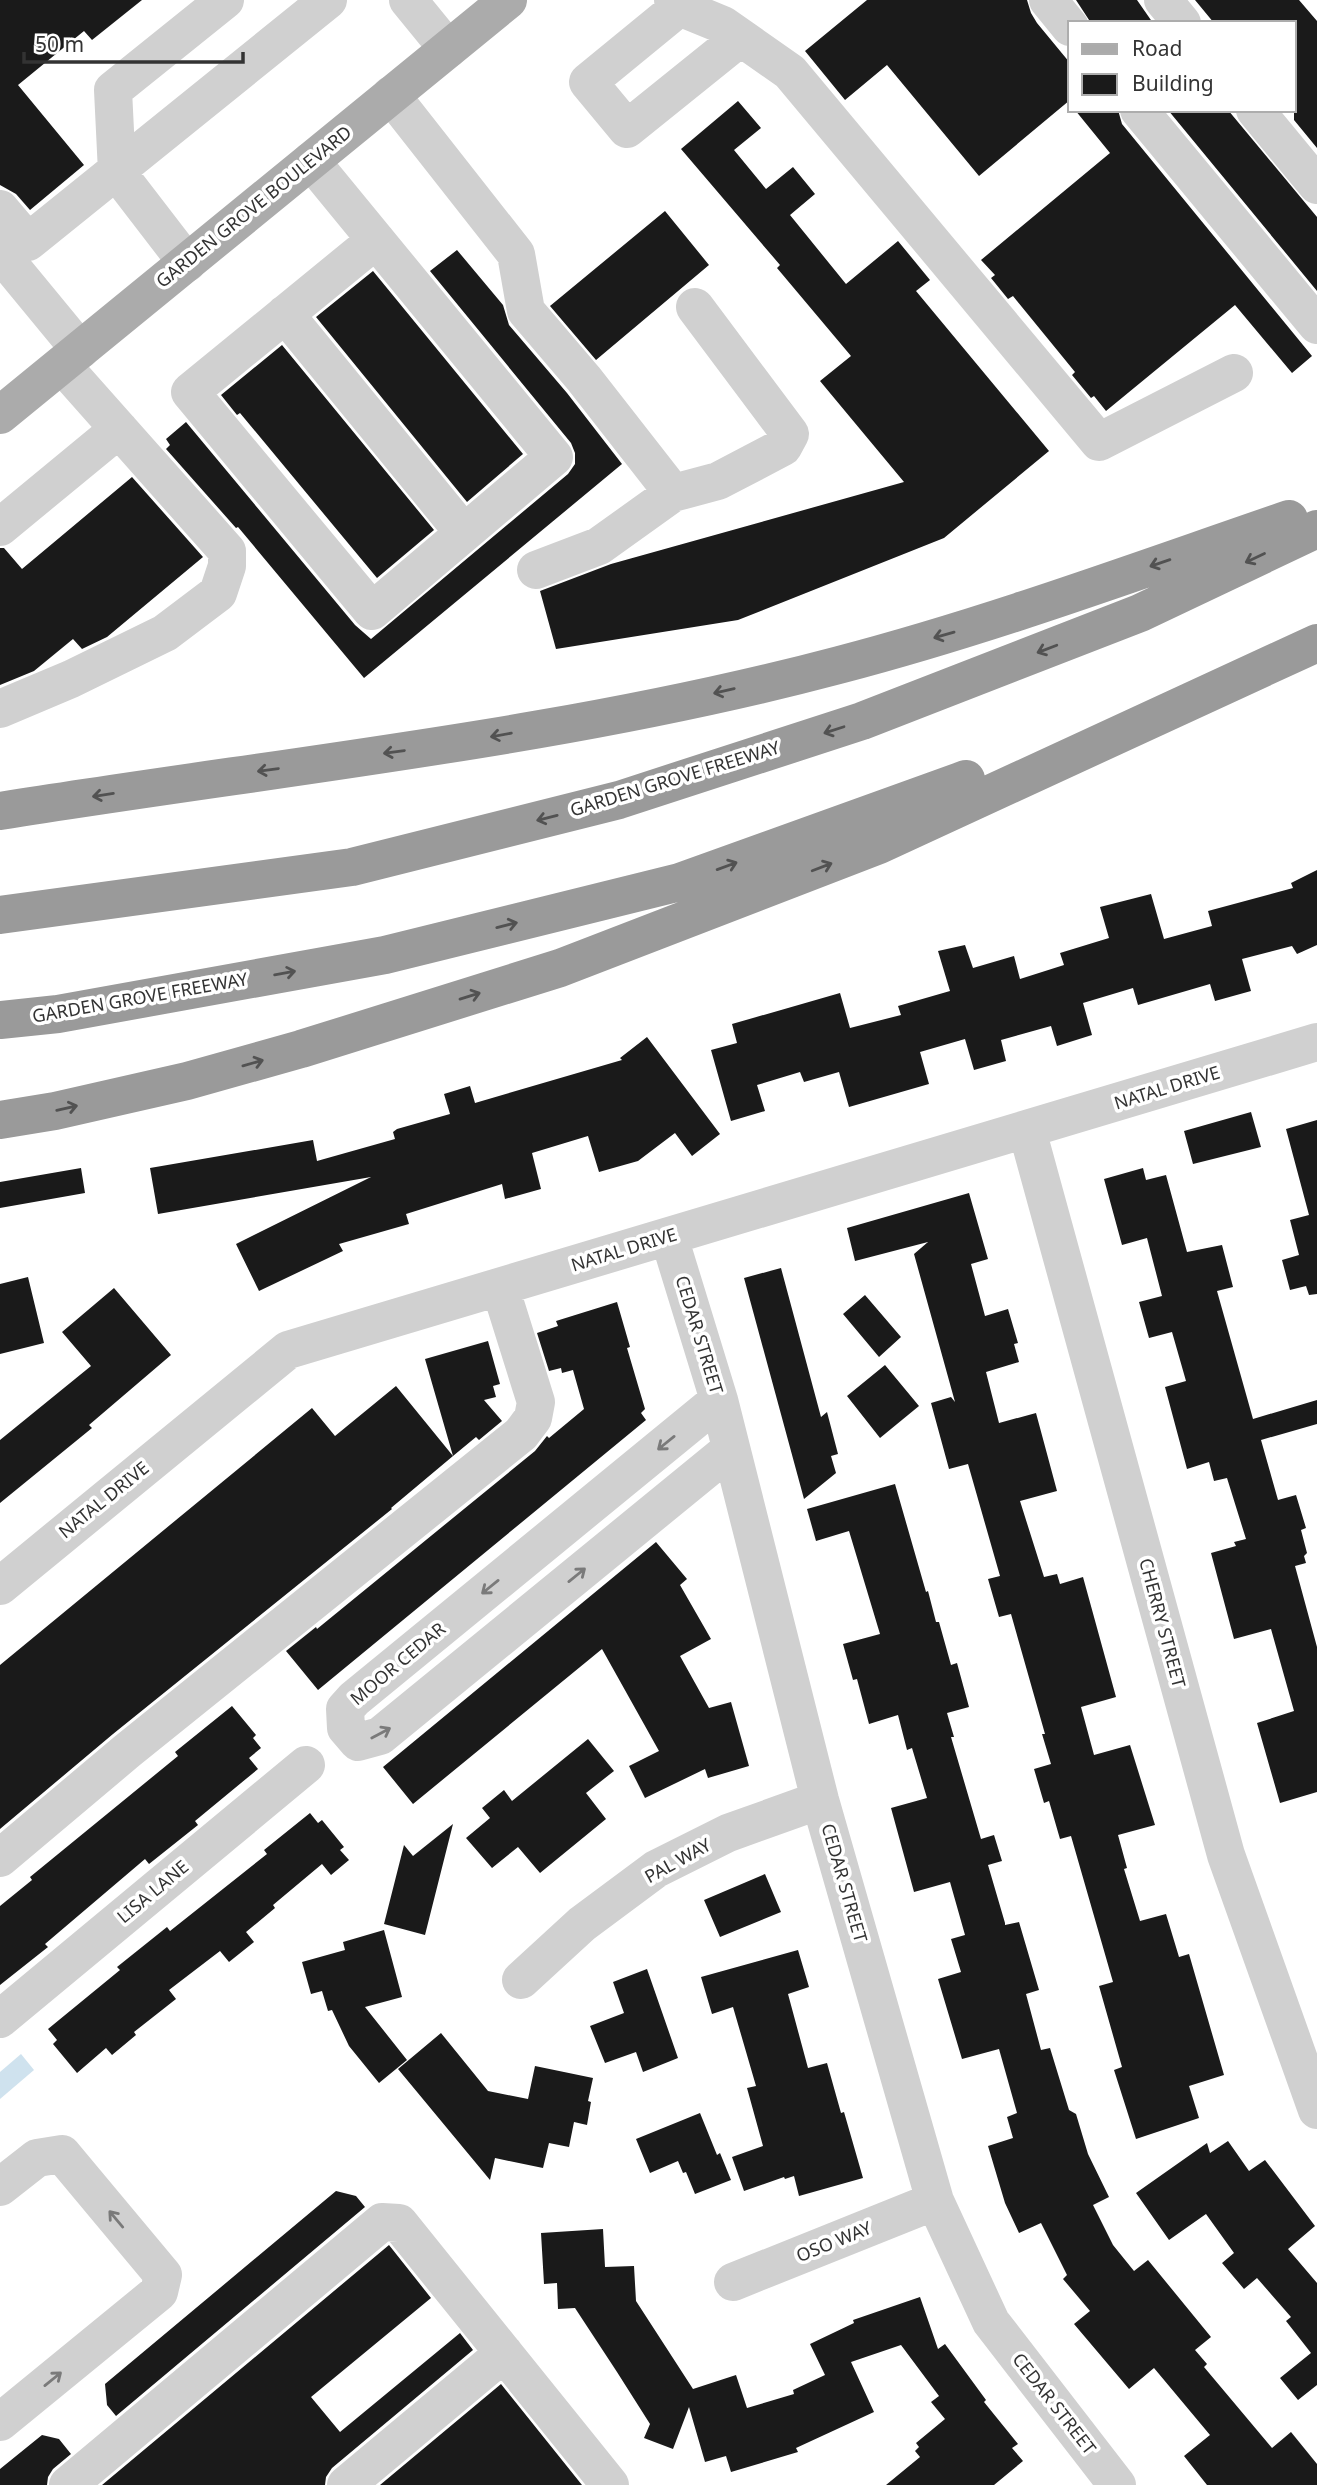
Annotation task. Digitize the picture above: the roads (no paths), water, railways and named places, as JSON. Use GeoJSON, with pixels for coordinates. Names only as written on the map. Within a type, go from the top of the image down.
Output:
{"type":"FeatureCollection","features":[{"type":"Feature","properties":{"kind":"highway"},"geometry":{"type":"LineString","coordinates":[[0,811],[479,739],[637,711],[825,668],[1007,617],[1317,509]]}},
{"type":"Feature","properties":{"kind":"highway","name":"GARDEN GROVE FREEWAY"},"geometry":{"type":"LineString","coordinates":[[0,915],[352,867],[619,800],[862,721],[1140,613],[1317,529]]}},
{"type":"Feature","properties":{"kind":"highway","name":"GARDEN GROVE FREEWAY"},"geometry":{"type":"LineString","coordinates":[[0,1020],[58,1014],[385,955],[680,883],[936,792],[1317,638]]}},
{"type":"Feature","properties":{"kind":"highway"},"geometry":{"type":"LineString","coordinates":[[0,1120],[55,1111],[187,1081],[301,1049],[560,968],[879,845],[1317,643]]}},
{"type":"Feature","properties":{"kind":"main road","name":"GARDEN GROVE BOULEVARD"},"geometry":{"type":"LineString","coordinates":[[0,415],[508,0]]}},
{"type":"Feature","properties":{"kind":"street"},"geometry":{"type":"LineString","coordinates":[[187,263],[117,172],[113,90],[225,0]]}},
{"type":"Feature","properties":{"kind":"street"},"geometry":{"type":"LineString","coordinates":[[0,209],[28,242],[328,0]]}},
{"type":"Feature","properties":{"kind":"street"},"geometry":{"type":"LineString","coordinates":[[408,0],[448,49]]}},
{"type":"Feature","properties":{"kind":"street"},"geometry":{"type":"LineString","coordinates":[[1048,0],[1068,25]]}},
{"type":"Feature","properties":{"kind":"street"},"geometry":{"type":"LineString","coordinates":[[1163,0],[1180,21]]}},
{"type":"Feature","properties":{"kind":"street"},"geometry":{"type":"LineString","coordinates":[[740,38],[628,129],[588,82],[680,3],[723,26],[790,72],[1099,442],[1234,373]]}},
{"type":"Feature","properties":{"kind":"street"},"geometry":{"type":"LineString","coordinates":[[390,95],[516,254],[526,311],[584,379],[673,493]]}},
{"type":"Feature","properties":{"kind":"street"},"geometry":{"type":"LineString","coordinates":[[1141,112],[1317,325]]}},
{"type":"Feature","properties":{"kind":"street"},"geometry":{"type":"LineString","coordinates":[[1257,112],[1317,185]]}},
{"type":"Feature","properties":{"kind":"street"},"geometry":{"type":"LineString","coordinates":[[312,161],[554,457],[372,611],[190,392],[376,240]]}},
{"type":"Feature","properties":{"kind":"street"},"geometry":{"type":"LineString","coordinates":[[0,253],[119,429],[227,551],[227,566],[218,593],[165,633],[71,679],[0,709]]}},
{"type":"Feature","properties":{"kind":"street"},"geometry":{"type":"LineString","coordinates":[[536,570],[599,546],[673,493],[718,481],[783,447],[790,434],[695,307]]}},
{"type":"Feature","properties":{"kind":"street"},"geometry":{"type":"LineString","coordinates":[[285,314],[464,533]]}},
{"type":"Feature","properties":{"kind":"street"},"geometry":{"type":"LineString","coordinates":[[0,527],[119,429]]}},
{"type":"Feature","properties":{"kind":"street","name":"NATAL DRIVE"},"geometry":{"type":"LineString","coordinates":[[0,1586],[288,1350],[1317,1042]]}},
{"type":"Feature","properties":{"kind":"street","name":"CHERRY STREET"},"geometry":{"type":"LineString","coordinates":[[1027,1130],[1226,1855],[1317,2110]]}},
{"type":"Feature","properties":{"kind":"street","name":"CEDAR STREET"},"geometry":{"type":"LineString","coordinates":[[668,1237],[719,1400],[820,1800],[935,2201],[991,2322],[1114,2484]]}},
{"type":"Feature","properties":{"kind":"street"},"geometry":{"type":"LineString","coordinates":[[0,1858],[127,1751],[521,1434],[533,1418],[536,1402],[500,1287]]}},
{"type":"Feature","properties":{"kind":"street","name":"MOOR CEDAR"},"geometry":{"type":"LineString","coordinates":[[719,1400],[354,1699],[345,1709],[346,1728],[358,1742],[380,1737],[731,1448]]}},
{"type":"Feature","properties":{"kind":"street","name":"LISA LANE"},"geometry":{"type":"LineString","coordinates":[[0,2019],[306,1765]]}},
{"type":"Feature","properties":{"kind":"street","name":"PAL WAY"},"geometry":{"type":"LineString","coordinates":[[521,1980],[582,1924],[656,1869],[728,1833],[820,1800]]}},
{"type":"Feature","properties":{"kind":"street"},"geometry":{"type":"LineString","coordinates":[[0,2187],[37,2158],[62,2154],[163,2275],[159,2292],[0,2422]]}},
{"type":"Feature","properties":{"kind":"street","name":"OSO WAY"},"geometry":{"type":"LineString","coordinates":[[733,2282],[935,2201]]}},
{"type":"Feature","properties":{"kind":"street"},"geometry":{"type":"LineString","coordinates":[[68,2485],[382,2222],[399,2222],[504,2353],[590,2478]]}},
{"type":"Feature","properties":{"kind":"street"},"geometry":{"type":"LineString","coordinates":[[346,2485],[504,2353]]}},
{"type":"Feature","properties":{"kind":"water"},"geometry":{"type":"Polygon","coordinates":[[[21,2054],[34,2070],[0,2099],[0,2072],[21,2054]]]}}]}
